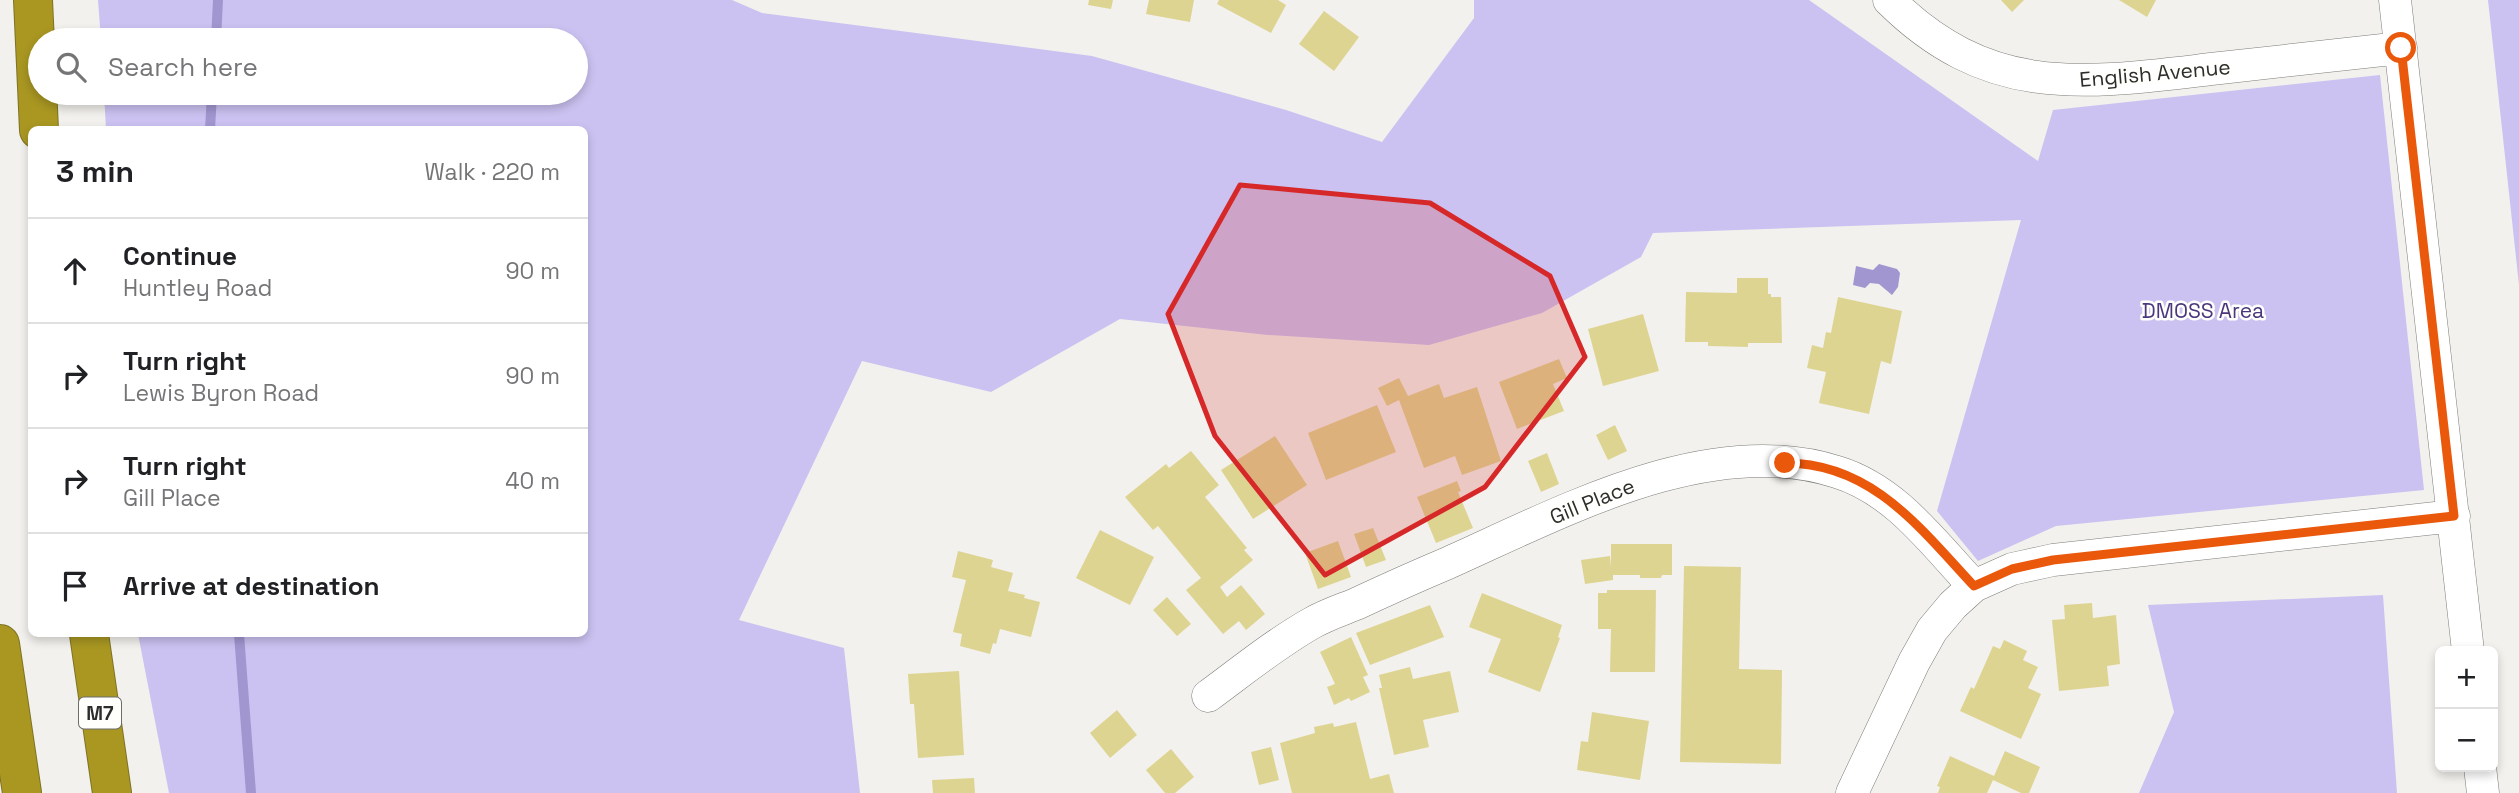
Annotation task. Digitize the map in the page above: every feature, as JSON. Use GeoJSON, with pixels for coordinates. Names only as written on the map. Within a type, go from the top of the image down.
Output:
{"type":"FeatureCollection","features":[{"type":"Feature","properties":{"kind":"highway"},"geometry":{"type":"LineString","coordinates":[[33,0],[34,28]]}},
{"type":"Feature","properties":{"kind":"highway"},"geometry":{"type":"LineString","coordinates":[[38,105],[39,126]]}},
{"type":"Feature","properties":{"kind":"highway","name":"M7"},"geometry":{"type":"LineString","coordinates":[[89,637],[111,793]]}},
{"type":"Feature","properties":{"kind":"highway"},"geometry":{"type":"LineString","coordinates":[[0,644],[22,793]]}},
{"type":"Feature","properties":{"kind":"street","name":"English Avenue"},"geometry":{"type":"LineString","coordinates":[[1889,0],[1936,40],[1972,60],[2013,73],[2069,81],[2119,80],[2401,48]]}},
{"type":"Feature","properties":{"kind":"street"},"geometry":{"type":"LineString","coordinates":[[2395,0],[2467,646]]}},
{"type":"Feature","properties":{"kind":"street","name":"Gill Place"},"geometry":{"type":"LineString","coordinates":[[1208,696],[1271,649],[1314,622],[1586,501],[1650,478],[1742,461],[1794,463],[1837,472],[1874,487],[1904,512],[1974,586]]}},
{"type":"Feature","properties":{"kind":"street"},"geometry":{"type":"LineString","coordinates":[[1852,793],[1932,629],[1974,586],[2012,569],[2053,560],[2454,516]]}},
{"type":"Feature","properties":{"kind":"street"},"geometry":{"type":"LineString","coordinates":[[2481,772],[2483,793]]}},
{"type":"Feature","properties":{"kind":"highlighted area"},"geometry":{"type":"Polygon","coordinates":[[[1240,185],[1430,203],[1550,276],[1585,357],[1485,487],[1325,575],[1215,436],[1168,314],[1240,185]]]}},
{"type":"Feature","properties":{"kind":"green space","name":"DMOSS Area"},"geometry":{"type":"Polygon","coordinates":[[[98,0],[732,0],[762,13],[1092,56],[1286,110],[1382,142],[1474,18],[1474,0],[1809,0],[2038,161],[2053,110],[2380,75],[2424,490],[2056,526],[1978,561],[1937,511],[2021,220],[1653,233],[1641,257],[1542,313],[1429,345],[1268,335],[1120,319],[991,392],[862,361],[739,620],[844,648],[860,793],[169,793],[139,637],[588,637],[588,126],[106,126],[105,105],[588,105],[588,28],[100,28],[98,0]]]}},
{"type":"Feature","properties":{"kind":"green space"},"geometry":{"type":"Polygon","coordinates":[[[2488,0],[2519,0],[2519,285],[2488,0]]]}},
{"type":"Feature","properties":{"kind":"green space"},"geometry":{"type":"Polygon","coordinates":[[[2383,595],[2397,793],[2139,793],[2174,712],[2148,605],[2383,595]]]}},
{"type":"Feature","properties":{"kind":"shaded area"},"geometry":{"type":"Polygon","coordinates":[[[1879,264],[1897,269],[1900,273],[1898,287],[1892,295],[1879,284],[1870,283],[1865,288],[1853,285],[1856,266],[1873,270],[1879,264]]]}},
{"type":"Feature","properties":{"kind":"building"},"geometry":{"type":"Polygon","coordinates":[[[1089,0],[1113,0],[1111,9],[1088,5],[1089,0]]]}},
{"type":"Feature","properties":{"kind":"building"},"geometry":{"type":"Polygon","coordinates":[[[1149,0],[1194,0],[1190,22],[1146,14],[1149,0]]]}},
{"type":"Feature","properties":{"kind":"building"},"geometry":{"type":"Polygon","coordinates":[[[1219,0],[1278,0],[1286,5],[1271,33],[1217,4],[1219,0]]]}},
{"type":"Feature","properties":{"kind":"building"},"geometry":{"type":"Polygon","coordinates":[[[2001,0],[2024,0],[2012,12],[2001,0]]]}},
{"type":"Feature","properties":{"kind":"building"},"geometry":{"type":"Polygon","coordinates":[[[2119,0],[2156,0],[2147,17],[2119,0]]]}},
{"type":"Feature","properties":{"kind":"building"},"geometry":{"type":"Polygon","coordinates":[[[1324,11],[1359,37],[1334,71],[1299,44],[1324,11]]]}},
{"type":"Feature","properties":{"kind":"building"},"geometry":{"type":"Polygon","coordinates":[[[1737,278],[1768,278],[1768,294],[1771,294],[1771,297],[1781,297],[1782,343],[1748,343],[1748,347],[1708,346],[1708,342],[1685,342],[1686,292],[1737,293],[1737,278]]]}},
{"type":"Feature","properties":{"kind":"building"},"geometry":{"type":"Polygon","coordinates":[[[1838,297],[1902,311],[1891,364],[1881,361],[1869,414],[1819,403],[1826,372],[1807,368],[1812,345],[1823,348],[1826,332],[1831,333],[1838,297]]]}},
{"type":"Feature","properties":{"kind":"building"},"geometry":{"type":"Polygon","coordinates":[[[1643,314],[1659,371],[1603,386],[1588,329],[1643,314]]]}},
{"type":"Feature","properties":{"kind":"building"},"geometry":{"type":"Polygon","coordinates":[[[1559,359],[1567,378],[1553,384],[1564,411],[1517,429],[1499,382],[1559,359]]]}},
{"type":"Feature","properties":{"kind":"building"},"geometry":{"type":"Polygon","coordinates":[[[1399,378],[1408,396],[1439,384],[1444,398],[1477,387],[1501,461],[1462,475],[1455,456],[1424,468],[1399,400],[1387,406],[1378,388],[1399,378]]]}},
{"type":"Feature","properties":{"kind":"building"},"geometry":{"type":"Polygon","coordinates":[[[1377,405],[1396,452],[1326,480],[1308,433],[1377,405]]]}},
{"type":"Feature","properties":{"kind":"building"},"geometry":{"type":"Polygon","coordinates":[[[1615,425],[1627,451],[1608,460],[1596,435],[1615,425]]]}},
{"type":"Feature","properties":{"kind":"building"},"geometry":{"type":"Polygon","coordinates":[[[1275,436],[1307,485],[1253,519],[1221,470],[1275,436]]]}},
{"type":"Feature","properties":{"kind":"building"},"geometry":{"type":"Polygon","coordinates":[[[1191,451],[1219,485],[1205,497],[1247,548],[1244,550],[1253,560],[1220,587],[1227,597],[1241,585],[1265,614],[1246,630],[1239,621],[1223,634],[1186,590],[1201,578],[1158,526],[1153,530],[1125,497],[1166,464],[1169,468],[1191,451]]]}},
{"type":"Feature","properties":{"kind":"building"},"geometry":{"type":"Polygon","coordinates":[[[1547,453],[1559,484],[1541,492],[1528,461],[1547,453]]]}},
{"type":"Feature","properties":{"kind":"building"},"geometry":{"type":"Polygon","coordinates":[[[1457,481],[1461,491],[1458,492],[1473,528],[1436,543],[1417,497],[1457,481]]]}},
{"type":"Feature","properties":{"kind":"building"},"geometry":{"type":"Polygon","coordinates":[[[1373,528],[1386,560],[1366,567],[1354,534],[1373,528]]]}},
{"type":"Feature","properties":{"kind":"building"},"geometry":{"type":"Polygon","coordinates":[[[1100,530],[1154,557],[1130,605],[1076,578],[1100,530]]]}},
{"type":"Feature","properties":{"kind":"building"},"geometry":{"type":"Polygon","coordinates":[[[1338,541],[1351,577],[1318,589],[1305,553],[1338,541]]]}},
{"type":"Feature","properties":{"kind":"building"},"geometry":{"type":"Polygon","coordinates":[[[1611,544],[1672,544],[1672,575],[1640,578],[1640,575],[1613,575],[1613,580],[1585,584],[1581,560],[1610,556],[1611,567],[1611,544]]]}},
{"type":"Feature","properties":{"kind":"building"},"geometry":{"type":"Polygon","coordinates":[[[958,551],[993,560],[991,567],[1013,573],[1008,591],[1040,602],[1031,637],[1000,629],[990,654],[960,646],[962,634],[953,632],[966,580],[952,577],[958,551]]]}},
{"type":"Feature","properties":{"kind":"building"},"geometry":{"type":"Polygon","coordinates":[[[1684,566],[1741,567],[1739,669],[1782,670],[1781,764],[1680,762],[1684,566]]]}},
{"type":"Feature","properties":{"kind":"building"},"geometry":{"type":"Polygon","coordinates":[[[1607,590],[1656,590],[1655,672],[1610,672],[1611,629],[1598,629],[1598,593],[1607,593],[1607,590]]]}},
{"type":"Feature","properties":{"kind":"building"},"geometry":{"type":"Polygon","coordinates":[[[1482,593],[1562,625],[1558,637],[1560,638],[1540,692],[1488,672],[1501,639],[1469,627],[1482,593]]]}},
{"type":"Feature","properties":{"kind":"building"},"geometry":{"type":"Polygon","coordinates":[[[1167,597],[1191,624],[1177,636],[1153,610],[1167,597]]]}},
{"type":"Feature","properties":{"kind":"building"},"geometry":{"type":"Polygon","coordinates":[[[2092,603],[2093,618],[2116,615],[2120,664],[2107,666],[2109,686],[2059,691],[2052,620],[2065,619],[2064,605],[2092,603]]]}},
{"type":"Feature","properties":{"kind":"building"},"geometry":{"type":"Polygon","coordinates":[[[1430,605],[1444,637],[1370,665],[1356,633],[1430,605]]]}},
{"type":"Feature","properties":{"kind":"building"},"geometry":{"type":"Polygon","coordinates":[[[1351,637],[1368,675],[1363,677],[1370,692],[1334,705],[1327,687],[1335,684],[1320,652],[1351,637]]]}},
{"type":"Feature","properties":{"kind":"building"},"geometry":{"type":"Polygon","coordinates":[[[2004,640],[2027,651],[2023,660],[2038,667],[2028,688],[2041,694],[2021,739],[1960,711],[1971,687],[1974,689],[1993,646],[2000,649],[2004,640]]]}},
{"type":"Feature","properties":{"kind":"building"},"geometry":{"type":"Polygon","coordinates":[[[1410,667],[1413,679],[1450,671],[1459,712],[1423,720],[1429,747],[1394,755],[1379,688],[1382,688],[1379,675],[1410,667]]]}},
{"type":"Feature","properties":{"kind":"building"},"geometry":{"type":"Polygon","coordinates":[[[959,671],[964,755],[918,758],[914,704],[910,704],[908,674],[959,671]]]}},
{"type":"Feature","properties":{"kind":"building"},"geometry":{"type":"Polygon","coordinates":[[[1117,710],[1137,735],[1110,758],[1090,733],[1117,710]]]}},
{"type":"Feature","properties":{"kind":"building"},"geometry":{"type":"Polygon","coordinates":[[[1592,712],[1649,721],[1640,780],[1577,770],[1581,741],[1588,742],[1592,712]]]}},
{"type":"Feature","properties":{"kind":"building"},"geometry":{"type":"Polygon","coordinates":[[[1356,722],[1370,779],[1389,774],[1394,793],[1292,793],[1280,743],[1315,733],[1314,727],[1333,723],[1334,727],[1356,722]]]}},
{"type":"Feature","properties":{"kind":"building"},"geometry":{"type":"Polygon","coordinates":[[[1271,747],[1279,780],[1259,785],[1251,752],[1271,747]]]}},
{"type":"Feature","properties":{"kind":"building"},"geometry":{"type":"Polygon","coordinates":[[[1171,749],[1194,777],[1175,793],[1165,793],[1146,770],[1171,749]]]}},
{"type":"Feature","properties":{"kind":"building"},"geometry":{"type":"Polygon","coordinates":[[[2005,751],[2040,767],[2029,793],[2021,793],[1993,780],[1987,793],[1938,793],[1940,787],[1937,786],[1950,756],[1994,776],[2005,751]]]}},
{"type":"Feature","properties":{"kind":"building"},"geometry":{"type":"Polygon","coordinates":[[[974,778],[975,793],[933,793],[932,780],[974,778]]]}},
{"type":"Feature","properties":{"kind":"waterway"},"geometry":{"type":"LineString","coordinates":[[217,28],[218,0]]}},
{"type":"Feature","properties":{"kind":"waterway"},"geometry":{"type":"LineString","coordinates":[[210,126],[211,105]]}},
{"type":"Feature","properties":{"kind":"waterway"},"geometry":{"type":"LineString","coordinates":[[239,637],[251,793]]}},
{"type":"Feature","properties":{"kind":"route"},"geometry":{"type":"LineString","coordinates":[[1785,463],[1837,472],[1874,487],[1904,512],[1974,586],[2012,569],[2053,560],[2454,516],[2401,48]]}}]}
